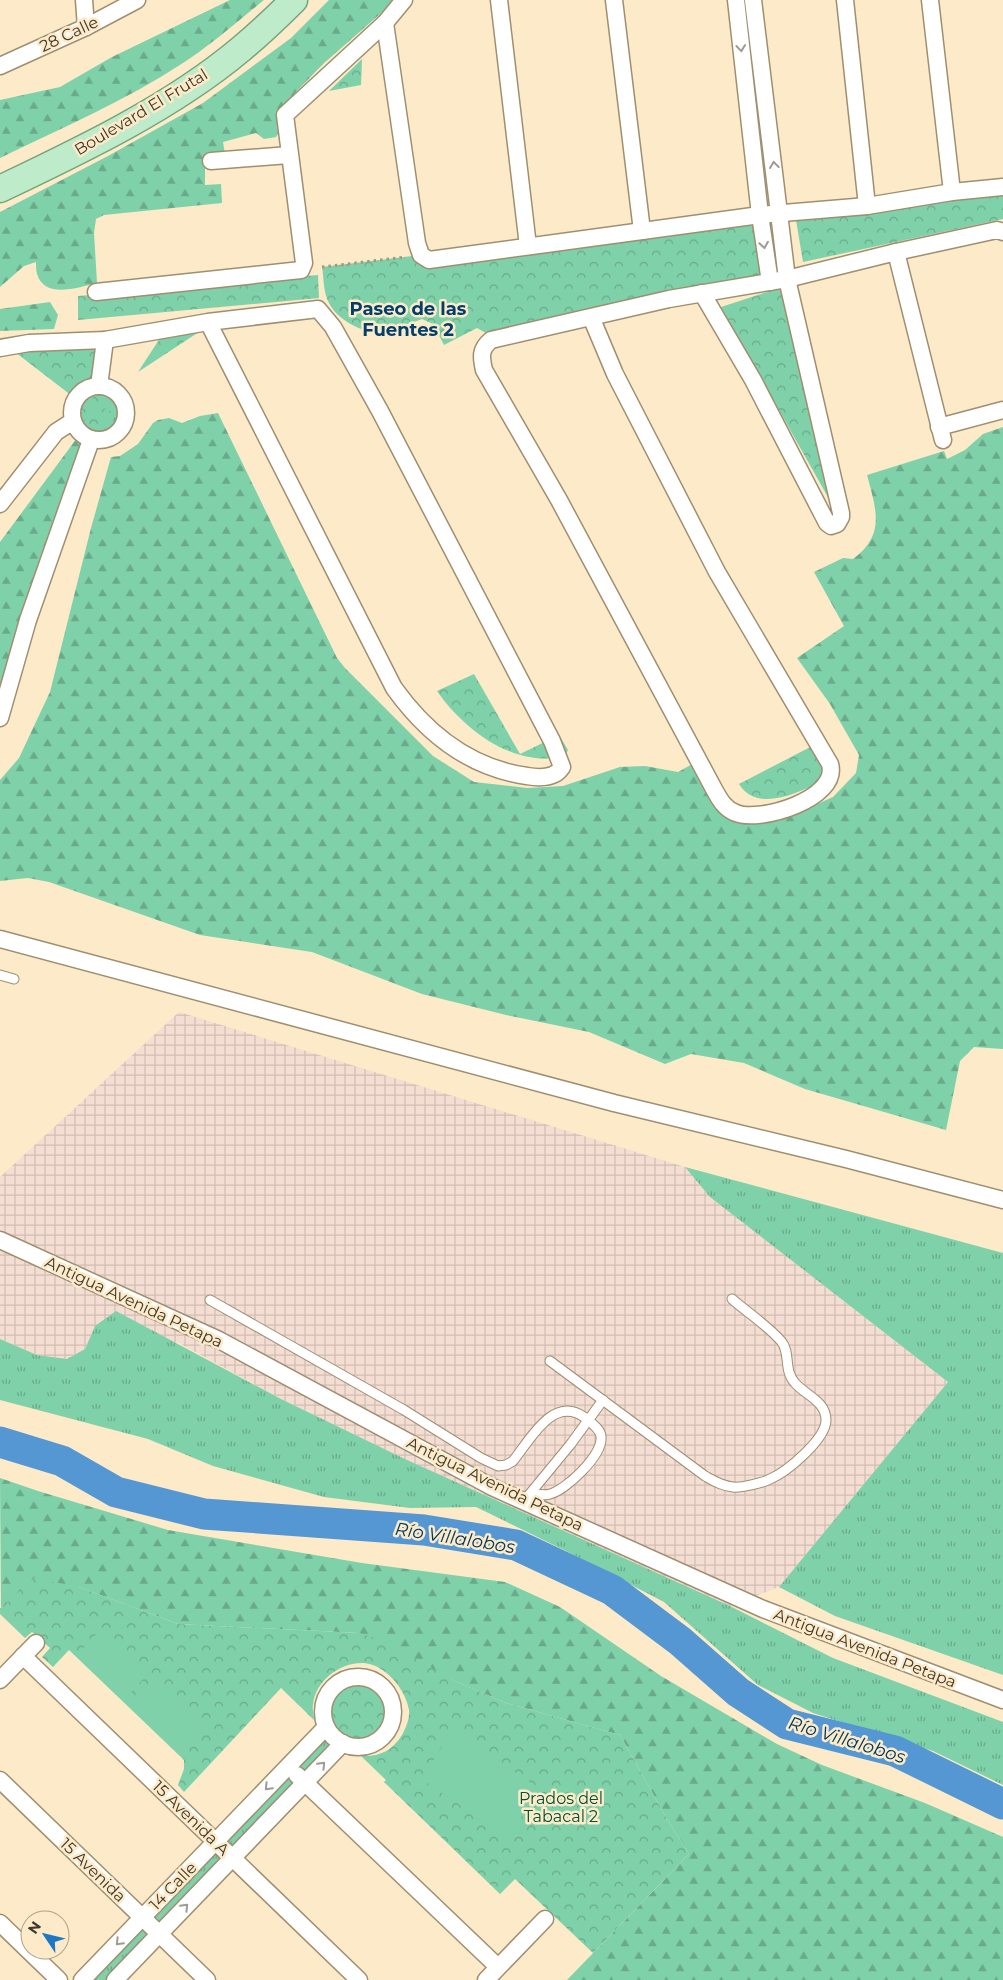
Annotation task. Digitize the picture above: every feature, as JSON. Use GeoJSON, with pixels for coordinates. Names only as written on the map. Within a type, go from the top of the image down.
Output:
{"type":"FeatureCollection","features":[{"type":"Feature","properties":{"kind":"main road","name":"Boulevard El Frutal"},"geometry":{"type":"LineString","coordinates":[[0,188],[105,137],[164,103],[240,50],[294,0]]}},
{"type":"Feature","properties":{"kind":"street"},"geometry":{"type":"LineString","coordinates":[[84,0],[86,27]]}},
{"type":"Feature","properties":{"kind":"street","name":"28 Calle"},"geometry":{"type":"LineString","coordinates":[[0,66],[86,27],[137,0]]}},
{"type":"Feature","properties":{"kind":"street"},"geometry":{"type":"LineString","coordinates":[[96,292],[301,270],[304,263],[289,155],[285,119],[287,113],[385,23],[404,0]]}},
{"type":"Feature","properties":{"kind":"street"},"geometry":{"type":"LineString","coordinates":[[498,0],[528,246]]}},
{"type":"Feature","properties":{"kind":"street"},"geometry":{"type":"LineString","coordinates":[[614,0],[642,232]]}},
{"type":"Feature","properties":{"kind":"street"},"geometry":{"type":"LineString","coordinates":[[736,0],[760,215],[770,282]]}},
{"type":"Feature","properties":{"kind":"street"},"geometry":{"type":"LineString","coordinates":[[702,293],[753,380],[827,523],[834,525],[839,521],[841,513],[788,279],[754,0]]}},
{"type":"Feature","properties":{"kind":"street"},"geometry":{"type":"LineString","coordinates":[[844,0],[867,206]]}},
{"type":"Feature","properties":{"kind":"street"},"geometry":{"type":"LineString","coordinates":[[930,0],[952,192]]}},
{"type":"Feature","properties":{"kind":"street"},"geometry":{"type":"LineString","coordinates":[[385,23],[417,243],[421,255],[431,261],[760,215],[867,206],[952,192],[1003,187]]}},
{"type":"Feature","properties":{"kind":"street"},"geometry":{"type":"LineString","coordinates":[[211,161],[289,155]]}},
{"type":"Feature","properties":{"kind":"street"},"geometry":{"type":"LineString","coordinates":[[591,317],[615,374],[717,572],[830,764],[832,777],[812,798],[803,803],[757,816],[745,816],[735,813],[724,805],[559,500],[484,370],[480,356],[491,340],[591,317],[702,293],[788,279],[896,252],[997,230],[1003,232]]}},
{"type":"Feature","properties":{"kind":"street"},"geometry":{"type":"LineString","coordinates":[[896,252],[941,433],[1003,410]]}},
{"type":"Feature","properties":{"kind":"street"},"geometry":{"type":"LineString","coordinates":[[0,348],[29,343],[106,340],[208,322],[316,309],[320,311],[333,327],[380,411],[552,741],[562,767],[558,773],[535,777],[512,774],[485,766],[463,755],[443,741],[408,708],[394,688],[208,322]]}},
{"type":"Feature","properties":{"kind":"street"},"geometry":{"type":"LineString","coordinates":[[99,386],[106,340]]}},
{"type":"Feature","properties":{"kind":"street"},"geometry":{"type":"LineString","coordinates":[[99,386],[115,391],[121,397],[126,413],[122,429],[108,439],[99,441],[83,436],[73,421],[74,404],[77,397],[91,387],[99,386]]}},
{"type":"Feature","properties":{"kind":"street"},"geometry":{"type":"LineString","coordinates":[[0,504],[56,432],[73,421]]}},
{"type":"Feature","properties":{"kind":"street"},"geometry":{"type":"LineString","coordinates":[[0,718],[28,620],[91,440]]}},
{"type":"Feature","properties":{"kind":"street"},"geometry":{"type":"LineString","coordinates":[[0,939],[614,1103],[846,1159],[1003,1200]]}},
{"type":"Feature","properties":{"kind":"street","name":"Antigua Avenida Petapa"},"geometry":{"type":"LineString","coordinates":[[0,1240],[219,1340],[492,1486],[527,1497],[763,1609],[1003,1700]]}},
{"type":"Feature","properties":{"kind":"street"},"geometry":{"type":"LineString","coordinates":[[0,1680],[36,1643]]}},
{"type":"Feature","properties":{"kind":"street","name":"15 Avenida A"},"geometry":{"type":"LineString","coordinates":[[23,1656],[359,1980]]}},
{"type":"Feature","properties":{"kind":"street"},"geometry":{"type":"LineString","coordinates":[[361,1677],[377,1682],[386,1689],[394,1710],[392,1722],[387,1732],[378,1741],[367,1746],[355,1747],[343,1743],[333,1737],[326,1727],[323,1715],[324,1704],[328,1694],[335,1685],[345,1679],[361,1677]]}},
{"type":"Feature","properties":{"kind":"street","name":"14 Calle"},"geometry":{"type":"LineString","coordinates":[[82,1980],[326,1727]]}},
{"type":"Feature","properties":{"kind":"street","name":"14 Calle"},"geometry":{"type":"LineString","coordinates":[[115,1980],[343,1743]]}},
{"type":"Feature","properties":{"kind":"street"},"geometry":{"type":"LineString","coordinates":[[288,1767],[498,1967]]}},
{"type":"Feature","properties":{"kind":"street","name":"15 Avenida"},"geometry":{"type":"LineString","coordinates":[[0,1780],[207,1980]]}},
{"type":"Feature","properties":{"kind":"street"},"geometry":{"type":"LineString","coordinates":[[486,1980],[545,1919]]}},
{"type":"Feature","properties":{"kind":"street"},"geometry":{"type":"LineString","coordinates":[[0,1923],[59,1980]]}},
{"type":"Feature","properties":{"kind":"lane"},"geometry":{"type":"LineString","coordinates":[[0,975],[14,979]]}},
{"type":"Feature","properties":{"kind":"lane"},"geometry":{"type":"LineString","coordinates":[[550,1361],[705,1476],[722,1485],[735,1487],[770,1480],[789,1468],[822,1434],[826,1421],[825,1414],[815,1399],[795,1384],[790,1376],[787,1370],[786,1349],[780,1340],[732,1299]]}},
{"type":"Feature","properties":{"kind":"lane"},"geometry":{"type":"LineString","coordinates":[[210,1300],[404,1410],[481,1458],[498,1466],[506,1465],[513,1461],[548,1417],[553,1414],[571,1411],[588,1420],[600,1432],[602,1438],[594,1457],[573,1480],[560,1489],[551,1494],[527,1497]]}},
{"type":"Feature","properties":{"kind":"lane"},"geometry":{"type":"LineString","coordinates":[[527,1497],[603,1400]]}},
{"type":"Feature","properties":{"kind":"path"},"geometry":{"type":"LineString","coordinates":[[322,267],[421,255]]}},
{"type":"Feature","properties":{"kind":"shaded area"},"geometry":{"type":"Polygon","coordinates":[[[179,1012],[685,1167],[710,1197],[948,1382],[779,1587],[730,1606],[405,1459],[281,1399],[179,1343],[95,1326],[85,1349],[67,1359],[37,1355],[0,1339],[0,1177],[179,1012]]]}},
{"type":"Feature","properties":{"kind":"green space"},"geometry":{"type":"Polygon","coordinates":[[[230,0],[264,0],[204,49],[161,77],[93,114],[0,158],[0,100],[60,87],[112,57],[230,0]]]}},
{"type":"Feature","properties":{"kind":"green space"},"geometry":{"type":"Polygon","coordinates":[[[329,0],[396,0],[323,64],[295,93],[285,110],[284,125],[276,137],[264,139],[256,133],[223,142],[226,160],[205,164],[205,185],[221,184],[222,203],[104,215],[96,219],[94,233],[97,283],[63,290],[47,287],[41,282],[37,274],[36,262],[24,266],[0,287],[0,212],[108,156],[203,103],[291,38],[329,0]]]}},
{"type":"Feature","properties":{"kind":"green space"},"geometry":{"type":"Polygon","coordinates":[[[362,59],[361,85],[329,91],[362,59]]]}},
{"type":"Feature","properties":{"kind":"green space"},"geometry":{"type":"Polygon","coordinates":[[[1003,195],[1003,219],[803,262],[796,220],[1003,195]]]}},
{"type":"Feature","properties":{"kind":"green space","name":"Paseo de las Fuentes 2"},"geometry":{"type":"Polygon","coordinates":[[[758,214],[770,284],[493,337],[477,328],[444,345],[433,324],[422,319],[378,336],[350,324],[338,315],[329,303],[325,290],[322,267],[758,214]]]}},
{"type":"Feature","properties":{"kind":"green space"},"geometry":{"type":"Polygon","coordinates":[[[318,275],[319,298],[78,320],[78,296],[318,275]]]}},
{"type":"Feature","properties":{"kind":"green space"},"geometry":{"type":"Polygon","coordinates":[[[782,287],[848,508],[846,517],[838,515],[721,307],[782,287]]]}},
{"type":"Feature","properties":{"kind":"green space"},"geometry":{"type":"Polygon","coordinates":[[[50,302],[58,315],[54,329],[0,331],[0,309],[50,302]]]}},
{"type":"Feature","properties":{"kind":"green space"},"geometry":{"type":"Polygon","coordinates":[[[205,328],[138,372],[164,332],[205,328]]]}},
{"type":"Feature","properties":{"kind":"green space"},"geometry":{"type":"Polygon","coordinates":[[[91,347],[96,353],[98,369],[76,399],[11,349],[91,347]]]}},
{"type":"Feature","properties":{"kind":"green space"},"geometry":{"type":"Polygon","coordinates":[[[95,390],[104,392],[115,401],[120,415],[118,424],[109,435],[95,440],[86,438],[75,429],[70,415],[72,406],[81,395],[95,390]]]}},
{"type":"Feature","properties":{"kind":"green space"},"geometry":{"type":"Polygon","coordinates":[[[93,396],[102,397],[110,402],[102,413],[113,410],[112,423],[107,431],[98,423],[98,435],[89,434],[82,429],[89,419],[78,421],[78,411],[81,403],[83,401],[91,408],[93,396]]]}},
{"type":"Feature","properties":{"kind":"green space"},"geometry":{"type":"Polygon","coordinates":[[[218,413],[337,658],[433,756],[474,782],[527,788],[563,786],[620,767],[645,766],[678,772],[696,762],[731,814],[797,813],[833,797],[856,773],[859,755],[830,704],[797,658],[844,626],[814,572],[843,558],[853,559],[870,541],[876,521],[867,475],[944,451],[947,459],[965,450],[983,434],[1003,427],[1003,1049],[974,1047],[960,1061],[946,1130],[805,1089],[744,1063],[691,1054],[665,1064],[589,1032],[506,1015],[422,994],[312,952],[200,935],[49,882],[28,878],[0,881],[0,780],[19,758],[50,692],[91,528],[111,457],[120,456],[138,444],[153,423],[158,420],[169,418],[182,423],[200,416],[218,413]]]}},
{"type":"Feature","properties":{"kind":"green space"},"geometry":{"type":"Polygon","coordinates":[[[77,438],[85,449],[0,692],[0,542],[77,438]]]}},
{"type":"Feature","properties":{"kind":"green space"},"geometry":{"type":"Polygon","coordinates":[[[474,674],[520,754],[559,735],[568,750],[565,756],[546,759],[528,757],[510,751],[492,743],[461,719],[437,691],[474,674]]]}},
{"type":"Feature","properties":{"kind":"green space"},"geometry":{"type":"Polygon","coordinates":[[[820,742],[826,750],[821,782],[789,795],[767,799],[747,793],[739,784],[820,742]]]}},
{"type":"Feature","properties":{"kind":"green space"},"geometry":{"type":"Polygon","coordinates":[[[685,1167],[1003,1253],[1003,1675],[835,1616],[779,1587],[948,1382],[710,1197],[685,1167]]]}},
{"type":"Feature","properties":{"kind":"green space"},"geometry":{"type":"Polygon","coordinates":[[[116,1311],[281,1399],[405,1459],[730,1606],[833,1658],[1003,1722],[1003,1785],[933,1751],[813,1713],[758,1685],[664,1602],[476,1507],[410,1508],[324,1497],[213,1466],[148,1439],[0,1400],[0,1339],[37,1355],[67,1359],[85,1349],[95,1326],[116,1311]]]}},
{"type":"Feature","properties":{"kind":"green space"},"geometry":{"type":"Polygon","coordinates":[[[0,1478],[168,1530],[362,1563],[505,1582],[560,1607],[661,1676],[777,1744],[822,1765],[925,1803],[1003,1837],[1003,1980],[567,1980],[689,1854],[620,1735],[506,1703],[455,1681],[359,1633],[178,1624],[79,1587],[1,1608],[0,1478]]]}},
{"type":"Feature","properties":{"kind":"green space","name":"Prados del Tabacal 2"},"geometry":{"type":"Polygon","coordinates":[[[33,1578],[79,1587],[178,1624],[359,1633],[384,1641],[455,1681],[506,1703],[620,1735],[689,1854],[593,1953],[515,1879],[500,1894],[384,1782],[386,1780],[361,1756],[379,1754],[394,1745],[405,1729],[409,1713],[404,1694],[394,1680],[380,1668],[364,1663],[346,1666],[330,1675],[324,1681],[318,1688],[315,1696],[313,1707],[314,1720],[281,1688],[184,1792],[178,1785],[184,1769],[184,1760],[69,1650],[53,1667],[42,1657],[50,1648],[32,1632],[25,1638],[0,1614],[0,1608],[33,1578]]]}},
{"type":"Feature","properties":{"kind":"green space"},"geometry":{"type":"Polygon","coordinates":[[[101,1629],[148,1674],[125,1699],[78,1654],[101,1629]]]}},
{"type":"Feature","properties":{"kind":"green space"},"geometry":{"type":"Polygon","coordinates":[[[358,1680],[370,1682],[381,1689],[388,1700],[390,1712],[388,1724],[381,1735],[370,1742],[358,1744],[346,1742],[335,1735],[328,1724],[326,1712],[328,1700],[335,1689],[346,1682],[358,1680]]]}},
{"type":"Feature","properties":{"kind":"green space"},"geometry":{"type":"Polygon","coordinates":[[[158,1682],[205,1727],[182,1752],[135,1707],[158,1682]]]}},
{"type":"Feature","properties":{"kind":"green space"},"geometry":{"type":"Polygon","coordinates":[[[326,1727],[333,1737],[343,1743],[115,1980],[82,1980],[326,1727]]]}},
{"type":"Feature","properties":{"kind":"green space"},"geometry":{"type":"Polygon","coordinates":[[[453,1730],[540,1789],[508,1837],[421,1779],[453,1730]]]}},
{"type":"Feature","properties":{"kind":"waterway","name":"Río Villalobos"},"geometry":{"type":"LineString","coordinates":[[0,1442],[62,1461],[116,1492],[204,1514],[424,1530],[516,1545],[612,1590],[680,1641],[738,1692],[787,1724],[895,1751],[1003,1804]]}},
{"type":"Feature","properties":{"kind":"district","name":"Paseo de las Fuentes 2"},"geometry":{"type":"Point","coordinates":[408,319]}}]}
